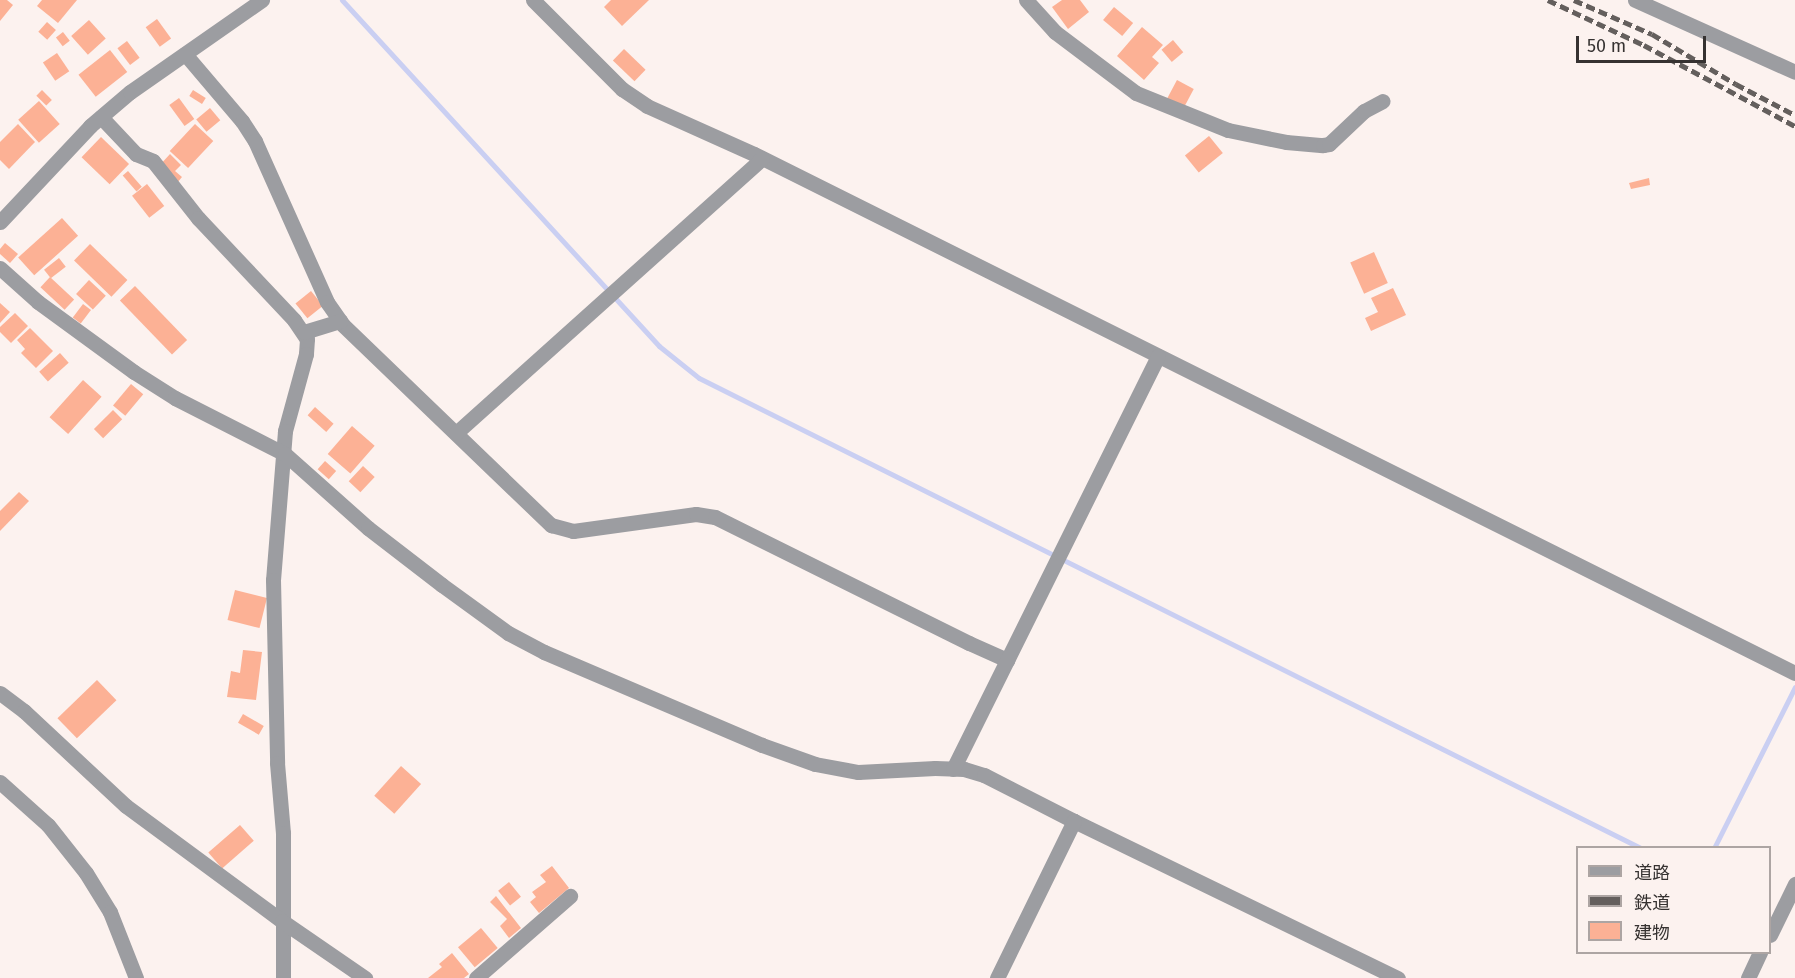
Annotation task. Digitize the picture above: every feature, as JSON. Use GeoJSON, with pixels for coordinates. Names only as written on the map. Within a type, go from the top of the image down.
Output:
{"type":"FeatureCollection","features":[{"type":"Feature","properties":{"kind":"street"},"geometry":{"type":"LineString","coordinates":[[0,222],[101,117],[130,92],[262,0]]}},
{"type":"Feature","properties":{"kind":"street"},"geometry":{"type":"LineString","coordinates":[[533,0],[622,89],[647,106],[762,158],[1795,673]]}},
{"type":"Feature","properties":{"kind":"street"},"geometry":{"type":"LineString","coordinates":[[1026,0],[1055,32],[1136,93],[1228,130],[1286,142],[1329,144],[1364,111],[1383,101]]}},
{"type":"Feature","properties":{"kind":"street"},"geometry":{"type":"LineString","coordinates":[[1635,0],[1795,72]]}},
{"type":"Feature","properties":{"kind":"street"},"geometry":{"type":"LineString","coordinates":[[185,54],[242,121],[255,141],[324,295],[340,321],[556,528],[573,531],[649,519],[696,514],[709,515],[835,575],[969,644],[1007,660]]}},
{"type":"Feature","properties":{"kind":"street"},"geometry":{"type":"LineString","coordinates":[[101,117],[136,154],[153,161],[198,218],[304,332],[307,339],[306,354],[289,408],[283,453],[273,580],[272,645],[283,833],[283,978]]}},
{"type":"Feature","properties":{"kind":"street"},"geometry":{"type":"LineString","coordinates":[[456,433],[762,158]]}},
{"type":"Feature","properties":{"kind":"street"},"geometry":{"type":"LineString","coordinates":[[0,268],[38,302],[134,372],[175,398],[283,453],[368,528],[442,585],[491,622],[544,652],[762,745],[815,764],[858,772],[953,769],[974,772],[1001,782],[1074,821],[1398,978]]}},
{"type":"Feature","properties":{"kind":"street"},"geometry":{"type":"LineString","coordinates":[[304,332],[340,321]]}},
{"type":"Feature","properties":{"kind":"street"},"geometry":{"type":"LineString","coordinates":[[953,769],[1158,356]]}},
{"type":"Feature","properties":{"kind":"street"},"geometry":{"type":"LineString","coordinates":[[0,693],[24,711],[126,806],[282,921],[365,978]]}},
{"type":"Feature","properties":{"kind":"street"},"geometry":{"type":"LineString","coordinates":[[0,782],[48,825],[86,873],[110,912],[136,978]]}},
{"type":"Feature","properties":{"kind":"street"},"geometry":{"type":"LineString","coordinates":[[997,978],[1074,821]]}},
{"type":"Feature","properties":{"kind":"street"},"geometry":{"type":"LineString","coordinates":[[1771,932],[1795,884]]}},
{"type":"Feature","properties":{"kind":"street"},"geometry":{"type":"LineString","coordinates":[[476,978],[570,896]]}},
{"type":"Feature","properties":{"kind":"street"},"geometry":{"type":"LineString","coordinates":[[1748,978],[1759,954]]}},
{"type":"Feature","properties":{"kind":"building"},"geometry":{"type":"Polygon","coordinates":[[[0,0],[7,0],[13,5],[0,21],[0,0]]]}},
{"type":"Feature","properties":{"kind":"building"},"geometry":{"type":"Polygon","coordinates":[[[42,0],[77,0],[58,23],[37,6],[42,0]]]}},
{"type":"Feature","properties":{"kind":"building"},"geometry":{"type":"Polygon","coordinates":[[[611,0],[649,0],[622,26],[604,7],[611,0]]]}},
{"type":"Feature","properties":{"kind":"building"},"geometry":{"type":"Polygon","coordinates":[[[1062,0],[1080,0],[1089,12],[1068,29],[1052,7],[1062,0]]]}},
{"type":"Feature","properties":{"kind":"building"},"geometry":{"type":"Polygon","coordinates":[[[1114,7],[1133,23],[1122,36],[1103,20],[1114,7]]]}},
{"type":"Feature","properties":{"kind":"building"},"geometry":{"type":"Polygon","coordinates":[[[157,19],[171,38],[160,47],[146,27],[157,19]]]}},
{"type":"Feature","properties":{"kind":"building"},"geometry":{"type":"Polygon","coordinates":[[[89,20],[106,39],[88,55],[71,36],[89,20]]]}},
{"type":"Feature","properties":{"kind":"building"},"geometry":{"type":"Polygon","coordinates":[[[47,22],[56,30],[47,40],[38,32],[47,22]]]}},
{"type":"Feature","properties":{"kind":"building"},"geometry":{"type":"Polygon","coordinates":[[[1142,27],[1163,45],[1152,57],[1159,63],[1144,80],[1117,56],[1142,27]]]}},
{"type":"Feature","properties":{"kind":"building"},"geometry":{"type":"Polygon","coordinates":[[[63,32],[70,41],[63,46],[56,38],[63,32]]]}},
{"type":"Feature","properties":{"kind":"building"},"geometry":{"type":"Polygon","coordinates":[[[1173,40],[1183,52],[1172,62],[1162,50],[1173,40]]]}},
{"type":"Feature","properties":{"kind":"building"},"geometry":{"type":"Polygon","coordinates":[[[127,41],[140,58],[130,65],[117,48],[127,41]]]}},
{"type":"Feature","properties":{"kind":"building"},"geometry":{"type":"Polygon","coordinates":[[[624,49],[646,70],[634,81],[613,61],[624,49]]]}},
{"type":"Feature","properties":{"kind":"building"},"geometry":{"type":"Polygon","coordinates":[[[110,50],[127,72],[96,97],[78,75],[110,50]]]}},
{"type":"Feature","properties":{"kind":"building"},"geometry":{"type":"Polygon","coordinates":[[[57,53],[69,71],[55,81],[43,63],[57,53]]]}},
{"type":"Feature","properties":{"kind":"building"},"geometry":{"type":"Polygon","coordinates":[[[1177,80],[1194,89],[1184,107],[1167,99],[1177,80]]]}},
{"type":"Feature","properties":{"kind":"building"},"geometry":{"type":"Polygon","coordinates":[[[42,90],[52,100],[46,106],[36,96],[42,90]]]}},
{"type":"Feature","properties":{"kind":"building"},"geometry":{"type":"Polygon","coordinates":[[[193,90],[206,98],[202,104],[189,96],[193,90]]]}},
{"type":"Feature","properties":{"kind":"building"},"geometry":{"type":"Polygon","coordinates":[[[179,98],[194,119],[185,126],[169,105],[179,98]]]}},
{"type":"Feature","properties":{"kind":"building"},"geometry":{"type":"Polygon","coordinates":[[[39,101],[60,124],[39,143],[18,120],[39,101]]]}},
{"type":"Feature","properties":{"kind":"building"},"geometry":{"type":"Polygon","coordinates":[[[210,108],[220,120],[206,132],[196,120],[210,108]]]}},
{"type":"Feature","properties":{"kind":"building"},"geometry":{"type":"Polygon","coordinates":[[[18,124],[35,142],[9,169],[0,160],[0,142],[18,124]]]}},
{"type":"Feature","properties":{"kind":"building"},"geometry":{"type":"Polygon","coordinates":[[[195,124],[213,141],[188,168],[170,151],[195,124]]]}},
{"type":"Feature","properties":{"kind":"building"},"geometry":{"type":"Polygon","coordinates":[[[1209,136],[1223,153],[1199,173],[1185,156],[1209,136]]]}},
{"type":"Feature","properties":{"kind":"building"},"geometry":{"type":"Polygon","coordinates":[[[101,137],[129,164],[110,184],[82,157],[101,137]]]}},
{"type":"Feature","properties":{"kind":"building"},"geometry":{"type":"Polygon","coordinates":[[[170,154],[181,165],[175,171],[182,177],[177,183],[159,166],[170,154]]]}},
{"type":"Feature","properties":{"kind":"building"},"geometry":{"type":"Polygon","coordinates":[[[128,171],[142,187],[136,191],[123,176],[128,171]]]}},
{"type":"Feature","properties":{"kind":"building"},"geometry":{"type":"Polygon","coordinates":[[[1649,178],[1650,185],[1631,189],[1629,183],[1649,178]]]}},
{"type":"Feature","properties":{"kind":"building"},"geometry":{"type":"Polygon","coordinates":[[[147,184],[164,206],[149,218],[132,196],[147,184]]]}},
{"type":"Feature","properties":{"kind":"building"},"geometry":{"type":"Polygon","coordinates":[[[62,218],[78,236],[34,275],[18,257],[62,218]]]}},
{"type":"Feature","properties":{"kind":"building"},"geometry":{"type":"Polygon","coordinates":[[[5,243],[18,254],[10,263],[0,254],[0,249],[5,243]]]}},
{"type":"Feature","properties":{"kind":"building"},"geometry":{"type":"Polygon","coordinates":[[[90,244],[127,280],[111,297],[74,261],[90,244]]]}},
{"type":"Feature","properties":{"kind":"building"},"geometry":{"type":"Polygon","coordinates":[[[1374,252],[1388,283],[1364,294],[1350,263],[1374,252]]]}},
{"type":"Feature","properties":{"kind":"building"},"geometry":{"type":"Polygon","coordinates":[[[59,258],[66,267],[51,278],[44,270],[59,258]]]}},
{"type":"Feature","properties":{"kind":"building"},"geometry":{"type":"Polygon","coordinates":[[[50,277],[74,300],[65,310],[40,287],[50,277]]]}},
{"type":"Feature","properties":{"kind":"building"},"geometry":{"type":"Polygon","coordinates":[[[89,280],[106,296],[93,310],[76,294],[89,280]]]}},
{"type":"Feature","properties":{"kind":"building"},"geometry":{"type":"Polygon","coordinates":[[[135,286],[187,340],[172,355],[120,301],[135,286]]]}},
{"type":"Feature","properties":{"kind":"building"},"geometry":{"type":"Polygon","coordinates":[[[1393,288],[1406,315],[1371,331],[1365,318],[1378,312],[1371,298],[1393,288]]]}},
{"type":"Feature","properties":{"kind":"building"},"geometry":{"type":"Polygon","coordinates":[[[311,291],[323,306],[307,318],[295,304],[311,291]]]}},
{"type":"Feature","properties":{"kind":"building"},"geometry":{"type":"Polygon","coordinates":[[[0,303],[10,312],[0,323],[0,303]]]}},
{"type":"Feature","properties":{"kind":"building"},"geometry":{"type":"Polygon","coordinates":[[[83,304],[91,310],[81,324],[73,318],[83,304]]]}},
{"type":"Feature","properties":{"kind":"building"},"geometry":{"type":"Polygon","coordinates":[[[15,313],[28,326],[11,343],[0,332],[0,327],[15,313]]]}},
{"type":"Feature","properties":{"kind":"building"},"geometry":{"type":"Polygon","coordinates":[[[30,328],[53,351],[36,368],[21,353],[25,349],[17,340],[30,328]]]}},
{"type":"Feature","properties":{"kind":"building"},"geometry":{"type":"Polygon","coordinates":[[[60,353],[69,363],[48,381],[39,372],[60,353]]]}},
{"type":"Feature","properties":{"kind":"building"},"geometry":{"type":"Polygon","coordinates":[[[83,380],[102,397],[68,434],[50,417],[83,380]]]}},
{"type":"Feature","properties":{"kind":"building"},"geometry":{"type":"Polygon","coordinates":[[[131,384],[143,394],[125,416],[113,405],[131,384]]]}},
{"type":"Feature","properties":{"kind":"building"},"geometry":{"type":"Polygon","coordinates":[[[315,407],[334,424],[326,432],[308,415],[315,407]]]}},
{"type":"Feature","properties":{"kind":"building"},"geometry":{"type":"Polygon","coordinates":[[[113,410],[122,419],[103,438],[94,429],[113,410]]]}},
{"type":"Feature","properties":{"kind":"building"},"geometry":{"type":"Polygon","coordinates":[[[352,426],[375,446],[350,474],[328,454],[352,426]]]}},
{"type":"Feature","properties":{"kind":"building"},"geometry":{"type":"Polygon","coordinates":[[[325,461],[336,471],[329,479],[318,469],[325,461]]]}},
{"type":"Feature","properties":{"kind":"building"},"geometry":{"type":"Polygon","coordinates":[[[363,466],[375,477],[360,492],[349,481],[363,466]]]}},
{"type":"Feature","properties":{"kind":"building"},"geometry":{"type":"Polygon","coordinates":[[[19,492],[29,501],[0,531],[0,511],[19,492]]]}},
{"type":"Feature","properties":{"kind":"building"},"geometry":{"type":"Polygon","coordinates":[[[235,590],[267,598],[260,628],[228,620],[235,590]]]}},
{"type":"Feature","properties":{"kind":"building"},"geometry":{"type":"Polygon","coordinates":[[[243,650],[262,652],[256,700],[227,697],[231,671],[240,673],[243,650]]]}},
{"type":"Feature","properties":{"kind":"building"},"geometry":{"type":"Polygon","coordinates":[[[97,680],[116,700],[77,738],[57,718],[97,680]]]}},
{"type":"Feature","properties":{"kind":"building"},"geometry":{"type":"Polygon","coordinates":[[[243,714],[264,726],[259,735],[238,723],[243,714]]]}},
{"type":"Feature","properties":{"kind":"building"},"geometry":{"type":"Polygon","coordinates":[[[401,766],[421,784],[394,814],[374,796],[401,766]]]}},
{"type":"Feature","properties":{"kind":"building"},"geometry":{"type":"Polygon","coordinates":[[[240,825],[254,841],[222,868],[208,853],[240,825]]]}},
{"type":"Feature","properties":{"kind":"building"},"geometry":{"type":"Polygon","coordinates":[[[552,866],[569,888],[539,913],[530,902],[536,897],[532,892],[546,882],[540,875],[552,866]]]}},
{"type":"Feature","properties":{"kind":"building"},"geometry":{"type":"Polygon","coordinates":[[[509,882],[521,897],[510,906],[498,891],[509,882]]]}},
{"type":"Feature","properties":{"kind":"building"},"geometry":{"type":"Polygon","coordinates":[[[496,896],[521,928],[509,938],[500,926],[507,919],[490,902],[496,896]]]}},
{"type":"Feature","properties":{"kind":"building"},"geometry":{"type":"Polygon","coordinates":[[[481,928],[498,948],[475,967],[458,947],[481,928]]]}},
{"type":"Feature","properties":{"kind":"building"},"geometry":{"type":"Polygon","coordinates":[[[452,953],[469,974],[464,978],[428,978],[442,967],[439,964],[452,953]]]}},
{"type":"Feature","properties":{"kind":"waterway"},"geometry":{"type":"LineString","coordinates":[[342,0],[659,346],[699,378],[1637,846]]}},
{"type":"Feature","properties":{"kind":"waterway"},"geometry":{"type":"LineString","coordinates":[[1715,846],[1795,687]]}},
{"type":"Feature","properties":{"kind":"railway"},"geometry":{"type":"LineString","coordinates":[[1548,0],[1644,45],[1795,126]]}},
{"type":"Feature","properties":{"kind":"railway"},"geometry":{"type":"LineString","coordinates":[[1574,0],[1652,34],[1736,84],[1795,115]]}}]}
